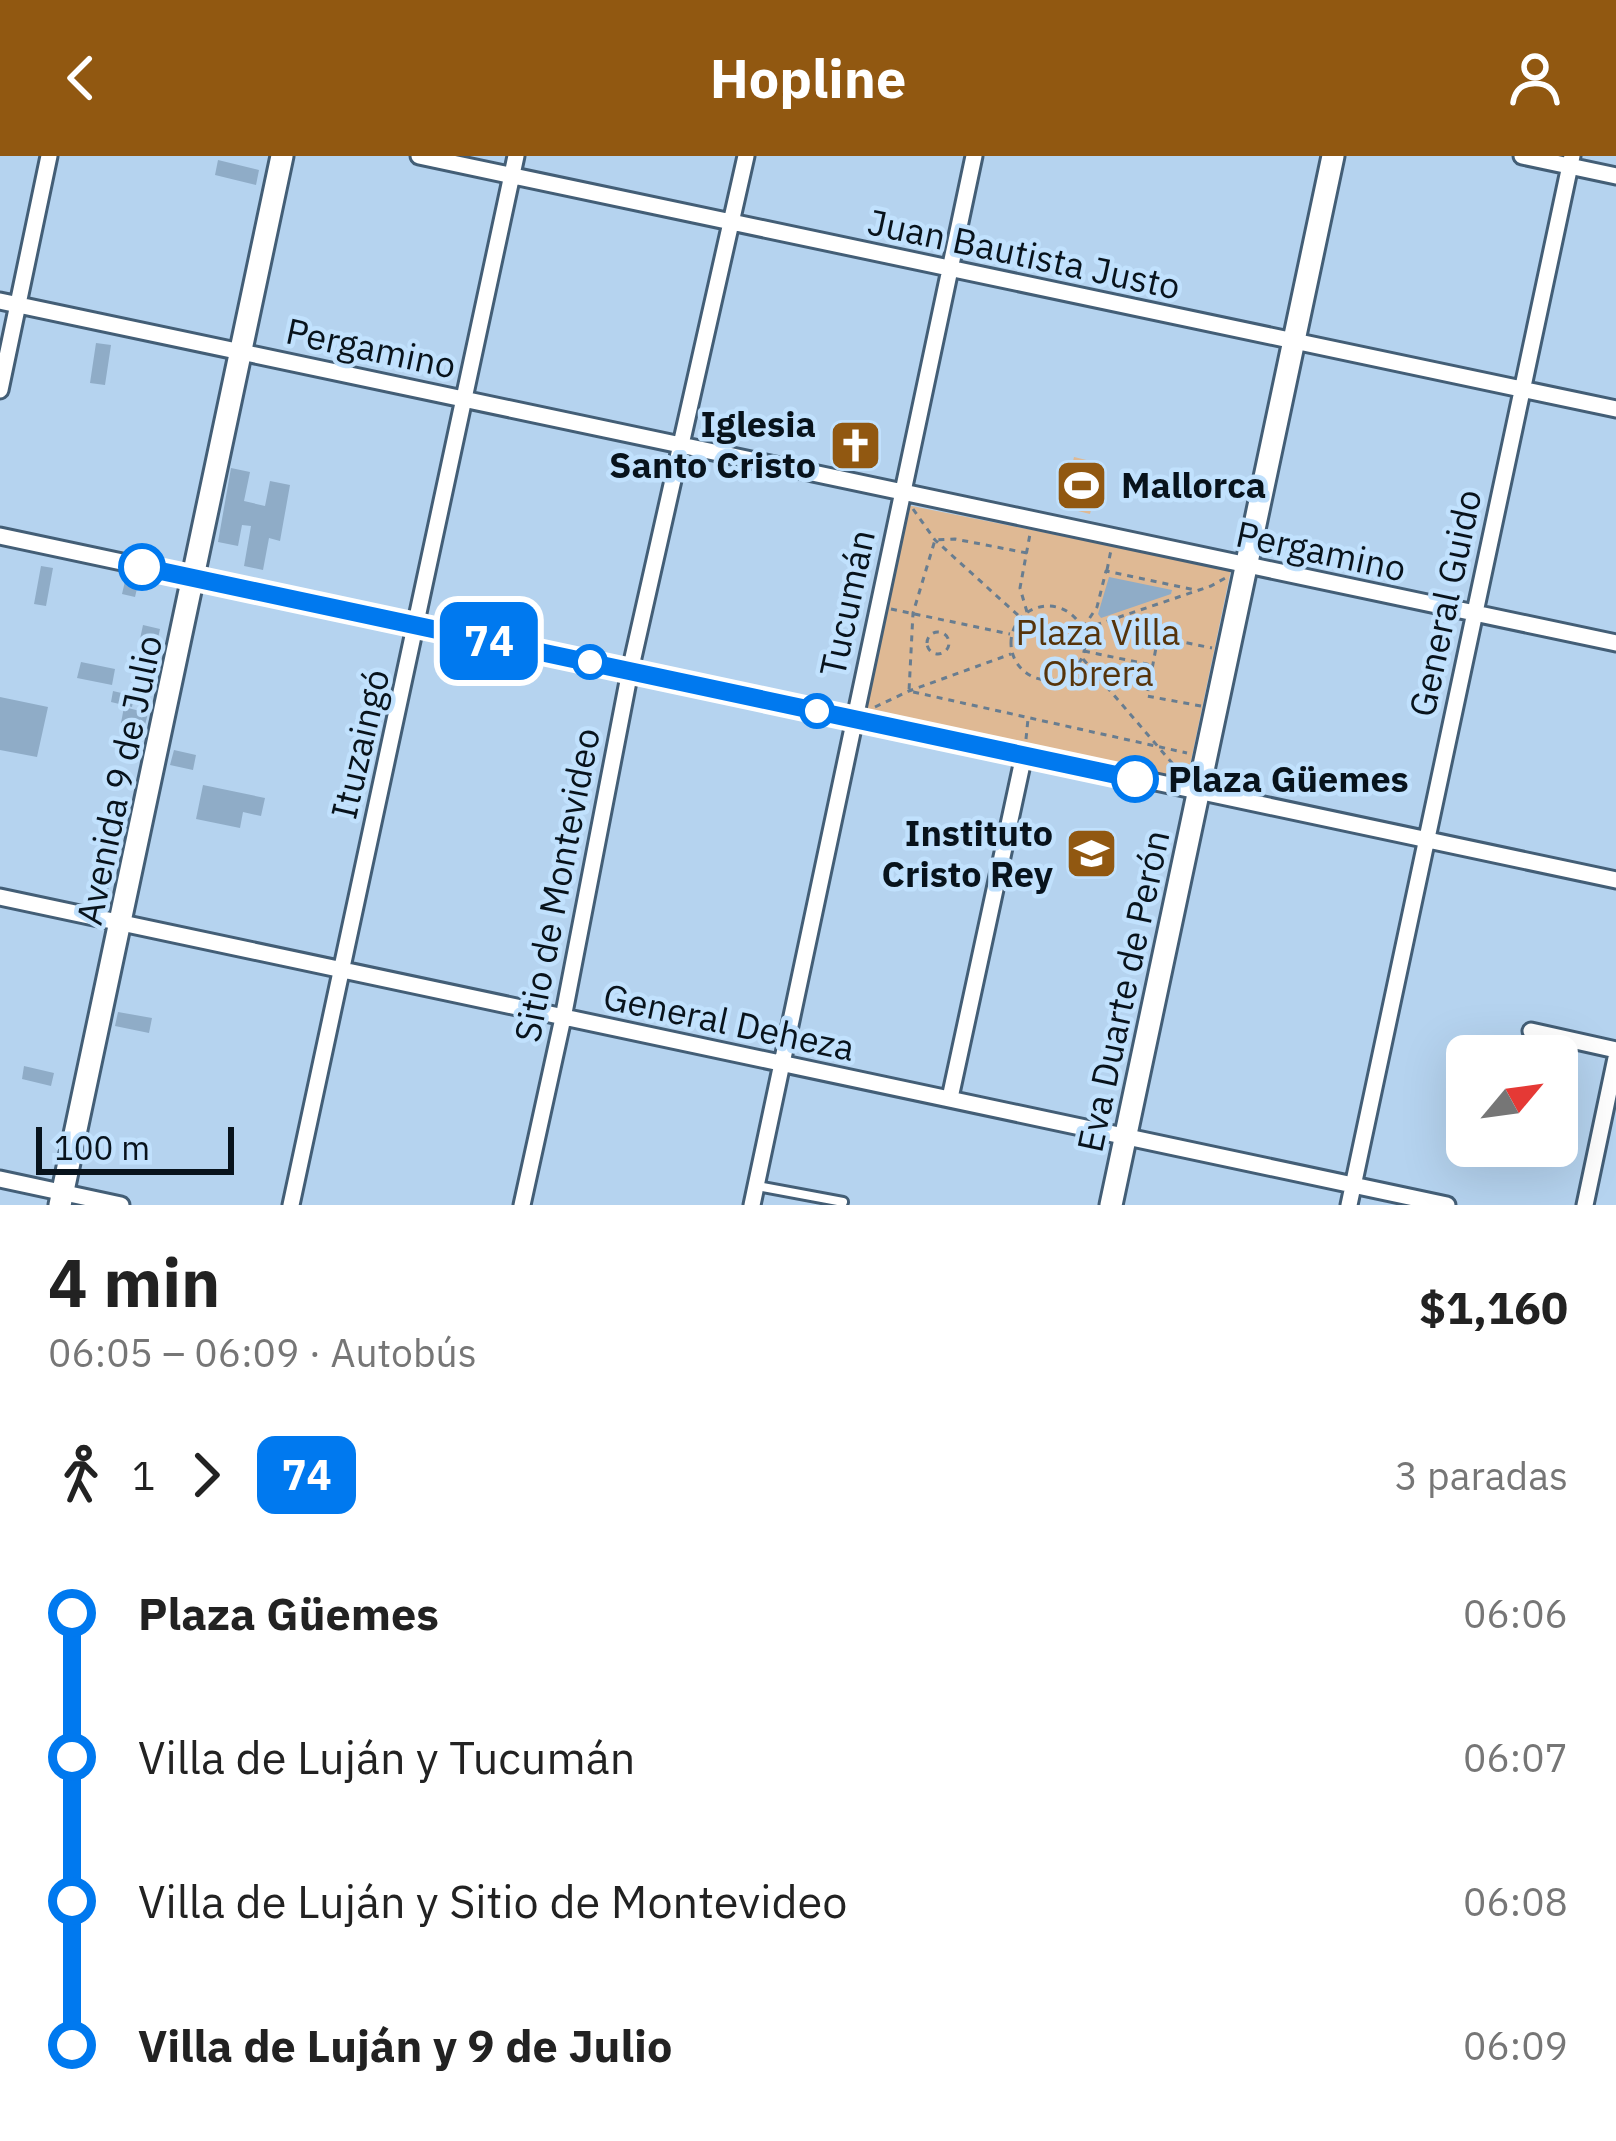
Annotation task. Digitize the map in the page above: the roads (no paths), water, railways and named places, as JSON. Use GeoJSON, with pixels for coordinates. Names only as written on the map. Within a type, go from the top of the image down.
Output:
{"type":"FeatureCollection","features":[{"type":"Feature","properties":{"kind":"main road","name":"Avenida 9 de Julio"},"geometry":{"type":"LineString","coordinates":[[62,1199],[282,156]]}},
{"type":"Feature","properties":{"kind":"main road","name":"Eva Duarte de Perón"},"geometry":{"type":"LineString","coordinates":[[1111,1205],[1333,156]]}},
{"type":"Feature","properties":{"kind":"street"},"geometry":{"type":"LineString","coordinates":[[0,390],[49,156]]}},
{"type":"Feature","properties":{"kind":"street","name":"Juan Bautista Justo"},"geometry":{"type":"LineString","coordinates":[[419,156],[1616,410]]}},
{"type":"Feature","properties":{"kind":"street","name":"Ituzaingó"},"geometry":{"type":"LineString","coordinates":[[291,1205],[516,156]]}},
{"type":"Feature","properties":{"kind":"street","name":"Sitio de Montevideo"},"geometry":{"type":"LineString","coordinates":[[522,1205],[630,670],[746,156]]}},
{"type":"Feature","properties":{"kind":"street","name":"Tucumán"},"geometry":{"type":"LineString","coordinates":[[752,1205],[974,156]]}},
{"type":"Feature","properties":{"kind":"street"},"geometry":{"type":"LineString","coordinates":[[1522,156],[1571,161],[1616,176]]}},
{"type":"Feature","properties":{"kind":"street","name":"General Guido"},"geometry":{"type":"LineString","coordinates":[[1348,1205],[1571,161]]}},
{"type":"Feature","properties":{"kind":"street","name":"Pergamino"},"geometry":{"type":"LineString","coordinates":[[0,301],[1616,643]]}},
{"type":"Feature","properties":{"kind":"street"},"geometry":{"type":"LineString","coordinates":[[0,536],[1616,880]]}},
{"type":"Feature","properties":{"kind":"street"},"geometry":{"type":"LineString","coordinates":[[950,1098],[1024,755]]}},
{"type":"Feature","properties":{"kind":"street","name":"General Deheza"},"geometry":{"type":"LineString","coordinates":[[0,897],[1447,1205]]}},
{"type":"Feature","properties":{"kind":"street"},"geometry":{"type":"LineString","coordinates":[[1531,1031],[1616,1054],[1586,1205]]}},
{"type":"Feature","properties":{"kind":"street"},"geometry":{"type":"LineString","coordinates":[[0,1179],[62,1199],[122,1205]]}},
{"type":"Feature","properties":{"kind":"lane"},"geometry":{"type":"LineString","coordinates":[[756,1186],[843,1202]]}},
{"type":"Feature","properties":{"kind":"place","name":"Iglesia Santo Cristo"},"geometry":{"type":"Point","coordinates":[855,445]}},
{"type":"Feature","properties":{"kind":"place","name":"Mallorca"},"geometry":{"type":"Point","coordinates":[1082,485]}},
{"type":"Feature","properties":{"kind":"place","name":"Plaza Güemes"},"geometry":{"type":"Point","coordinates":[1135,779]}},
{"type":"Feature","properties":{"kind":"place","name":"Instituto Cristo Rey"},"geometry":{"type":"Point","coordinates":[1092,854]}},
{"type":"Feature","properties":{"kind":"park label","name":"Plaza Villa Obrera"},"geometry":{"type":"Point","coordinates":[1098,652]}}]}
